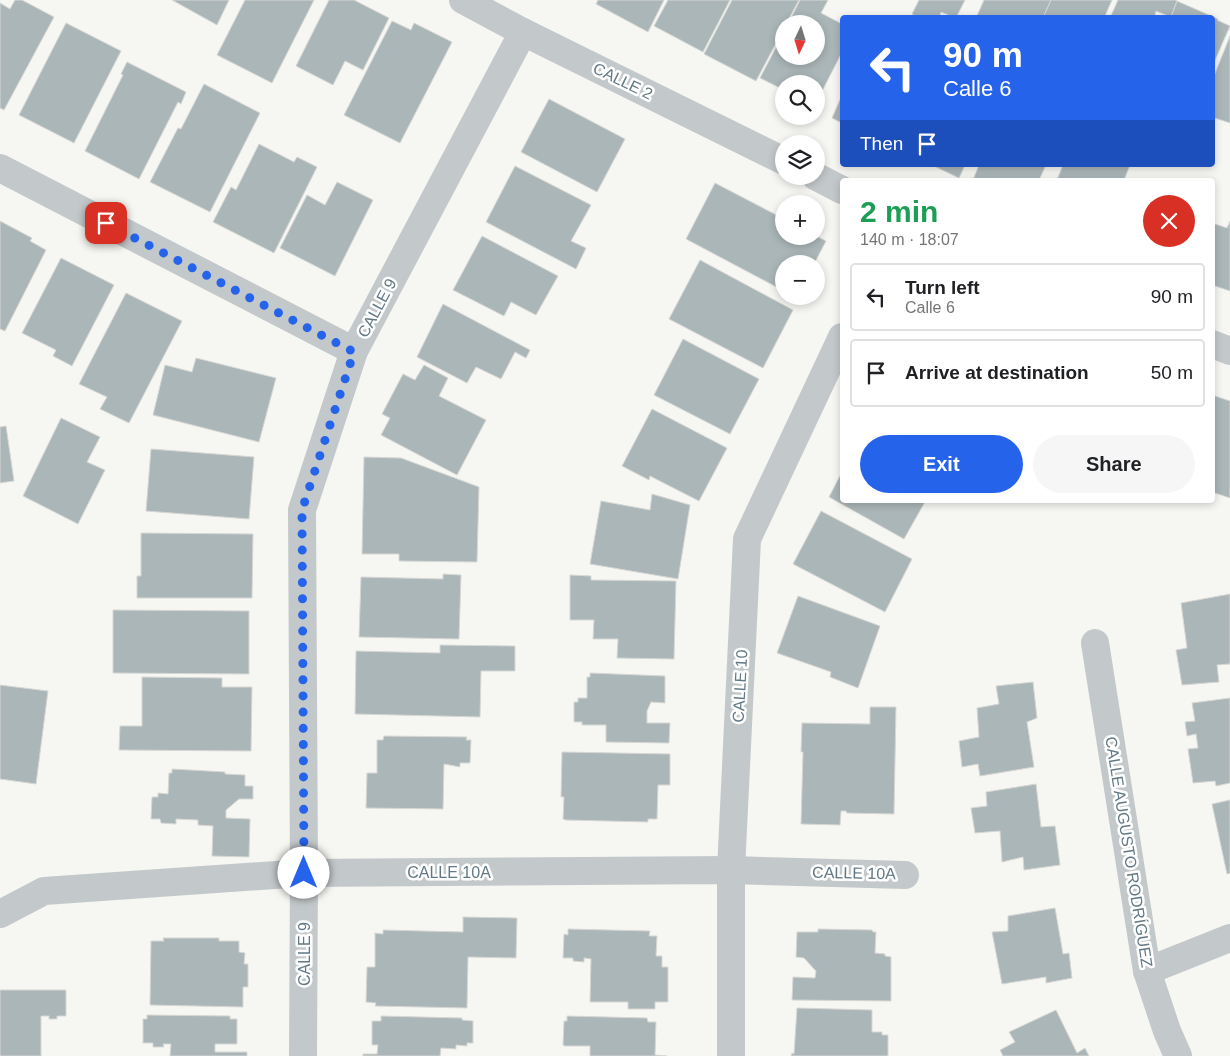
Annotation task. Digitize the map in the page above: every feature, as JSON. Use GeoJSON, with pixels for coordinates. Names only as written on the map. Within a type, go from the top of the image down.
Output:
{"type":"FeatureCollection","features":[{"type":"Feature","properties":{"kind":"street","name":"CALLE 2"},"geometry":{"type":"LineString","coordinates":[[463,0],[523,32],[775,157]]}},
{"type":"Feature","properties":{"kind":"street","name":"CALLE 9"},"geometry":{"type":"LineString","coordinates":[[303,1056],[302,510],[354,352],[523,32]]}},
{"type":"Feature","properties":{"kind":"street"},"geometry":{"type":"LineString","coordinates":[[0,168],[354,352]]}},
{"type":"Feature","properties":{"kind":"street"},"geometry":{"type":"LineString","coordinates":[[825,181],[840,189]]}},
{"type":"Feature","properties":{"kind":"street","name":"CALLE 10"},"geometry":{"type":"LineString","coordinates":[[730,1056],[731,870],[747,539],[840,341]]}},
{"type":"Feature","properties":{"kind":"street"},"geometry":{"type":"LineString","coordinates":[[1215,345],[1230,351]]}},
{"type":"Feature","properties":{"kind":"street","name":"CALLE AUGUSTO RODRÍGUEZ"},"geometry":{"type":"LineString","coordinates":[[1095,643],[1147,970],[1167,1031],[1178,1056]]}},
{"type":"Feature","properties":{"kind":"street","name":"CALLE 10A"},"geometry":{"type":"LineString","coordinates":[[0,914],[44,891],[304,873],[731,870],[905,874]]}},
{"type":"Feature","properties":{"kind":"street"},"geometry":{"type":"LineString","coordinates":[[1147,970],[1230,938]]}},
{"type":"Feature","properties":{"kind":"building"},"geometry":{"type":"Polygon","coordinates":[[[15,0],[22,0],[54,17],[4,110],[0,108],[0,3],[10,9],[15,0]]]}},
{"type":"Feature","properties":{"kind":"building"},"geometry":{"type":"Polygon","coordinates":[[[172,0],[229,0],[217,25],[172,0]]]}},
{"type":"Feature","properties":{"kind":"building"},"geometry":{"type":"Polygon","coordinates":[[[245,0],[314,0],[272,83],[217,55],[245,0]]]}},
{"type":"Feature","properties":{"kind":"building"},"geometry":{"type":"Polygon","coordinates":[[[329,0],[354,0],[389,18],[363,70],[345,61],[333,85],[296,66],[329,0]]]}},
{"type":"Feature","properties":{"kind":"building"},"geometry":{"type":"Polygon","coordinates":[[[598,0],[664,0],[648,32],[596,4],[598,0]]]}},
{"type":"Feature","properties":{"kind":"building"},"geometry":{"type":"Polygon","coordinates":[[[668,0],[730,0],[703,52],[654,26],[668,0]]]}},
{"type":"Feature","properties":{"kind":"building"},"geometry":{"type":"Polygon","coordinates":[[[732,0],[799,0],[791,15],[775,15],[775,45],[756,81],[704,54],[732,0]]]}},
{"type":"Feature","properties":{"kind":"building"},"geometry":{"type":"Polygon","coordinates":[[[800,0],[828,0],[821,13],[825,15],[792,15],[800,0]]]}},
{"type":"Feature","properties":{"kind":"building"},"geometry":{"type":"Polygon","coordinates":[[[919,0],[965,0],[958,15],[948,15],[941,12],[940,15],[912,14],[919,0]]]}},
{"type":"Feature","properties":{"kind":"building"},"geometry":{"type":"Polygon","coordinates":[[[984,0],[1051,0],[1044,15],[977,15],[984,0]]]}},
{"type":"Feature","properties":{"kind":"building"},"geometry":{"type":"Polygon","coordinates":[[[1051,0],[1112,0],[1105,15],[1044,15],[1051,0]]]}},
{"type":"Feature","properties":{"kind":"building"},"geometry":{"type":"Polygon","coordinates":[[[1118,0],[1177,1],[1172,15],[1156,11],[1155,15],[1111,15],[1118,0]]]}},
{"type":"Feature","properties":{"kind":"building"},"geometry":{"type":"Polygon","coordinates":[[[1177,1],[1209,15],[1172,15],[1177,1]]]}},
{"type":"Feature","properties":{"kind":"building"},"geometry":{"type":"Polygon","coordinates":[[[825,15],[840,23],[840,56],[825,85],[825,75],[775,75],[775,86],[760,78],[775,49],[775,65],[825,65],[825,15]]]}},
{"type":"Feature","properties":{"kind":"building"},"geometry":{"type":"Polygon","coordinates":[[[1215,18],[1230,26],[1215,60],[1215,18]]]}},
{"type":"Feature","properties":{"kind":"building"},"geometry":{"type":"Polygon","coordinates":[[[392,21],[411,30],[414,23],[452,42],[400,143],[344,115],[392,21]]]}},
{"type":"Feature","properties":{"kind":"building"},"geometry":{"type":"Polygon","coordinates":[[[66,23],[121,51],[74,143],[19,115],[66,23]]]}},
{"type":"Feature","properties":{"kind":"building"},"geometry":{"type":"Polygon","coordinates":[[[1230,36],[1230,123],[1215,118],[1215,74],[1230,36]]]}},
{"type":"Feature","properties":{"kind":"building"},"geometry":{"type":"Polygon","coordinates":[[[127,62],[186,92],[181,104],[178,102],[139,179],[85,151],[123,75],[121,74],[127,62]]]}},
{"type":"Feature","properties":{"kind":"building"},"geometry":{"type":"Polygon","coordinates":[[[204,84],[260,113],[210,212],[150,182],[178,128],[181,129],[204,84]]]}},
{"type":"Feature","properties":{"kind":"building"},"geometry":{"type":"Polygon","coordinates":[[[549,99],[625,139],[597,192],[521,152],[549,99]]]}},
{"type":"Feature","properties":{"kind":"building"},"geometry":{"type":"Polygon","coordinates":[[[840,100],[840,122],[832,118],[840,100]]]}},
{"type":"Feature","properties":{"kind":"building"},"geometry":{"type":"Polygon","coordinates":[[[259,144],[294,162],[297,157],[317,167],[274,253],[213,222],[231,187],[236,190],[259,144]]]}},
{"type":"Feature","properties":{"kind":"building"},"geometry":{"type":"Polygon","coordinates":[[[515,166],[591,205],[571,241],[586,248],[576,269],[486,222],[515,166]]]}},
{"type":"Feature","properties":{"kind":"building"},"geometry":{"type":"Polygon","coordinates":[[[936,167],[964,167],[959,178],[936,167]]]}},
{"type":"Feature","properties":{"kind":"building"},"geometry":{"type":"Polygon","coordinates":[[[978,167],[1045,167],[1040,178],[974,178],[978,167]]]}},
{"type":"Feature","properties":{"kind":"building"},"geometry":{"type":"Polygon","coordinates":[[[1062,167],[1129,167],[1125,178],[1058,178],[1062,167]]]}},
{"type":"Feature","properties":{"kind":"building"},"geometry":{"type":"Polygon","coordinates":[[[337,182],[373,200],[335,276],[280,248],[307,195],[325,205],[337,182]]]}},
{"type":"Feature","properties":{"kind":"building"},"geometry":{"type":"Polygon","coordinates":[[[715,183],[775,214],[775,245],[824,245],[819,255],[775,255],[775,286],[686,239],[715,183]]]}},
{"type":"Feature","properties":{"kind":"building"},"geometry":{"type":"Polygon","coordinates":[[[0,221],[32,238],[30,241],[46,250],[5,331],[0,329],[0,221]]]}},
{"type":"Feature","properties":{"kind":"building"},"geometry":{"type":"Polygon","coordinates":[[[1230,221],[1230,291],[1215,286],[1215,224],[1227,228],[1230,221]]]}},
{"type":"Feature","properties":{"kind":"building"},"geometry":{"type":"Polygon","coordinates":[[[482,236],[558,276],[536,315],[511,302],[504,316],[453,290],[482,236]]]}},
{"type":"Feature","properties":{"kind":"building"},"geometry":{"type":"Polygon","coordinates":[[[61,258],[114,285],[72,366],[53,356],[56,350],[22,333],[61,258]]]}},
{"type":"Feature","properties":{"kind":"building"},"geometry":{"type":"Polygon","coordinates":[[[700,260],[775,300],[775,305],[784,305],[793,310],[763,368],[669,319],[700,260]]]}},
{"type":"Feature","properties":{"kind":"building"},"geometry":{"type":"Polygon","coordinates":[[[126,293],[182,321],[129,423],[100,409],[107,397],[79,384],[126,293]]]}},
{"type":"Feature","properties":{"kind":"building"},"geometry":{"type":"Polygon","coordinates":[[[443,304],[530,350],[526,358],[515,352],[501,379],[476,367],[467,383],[417,357],[443,304]]]}},
{"type":"Feature","properties":{"kind":"building"},"geometry":{"type":"Polygon","coordinates":[[[683,339],[759,379],[730,434],[654,395],[683,339]]]}},
{"type":"Feature","properties":{"kind":"building"},"geometry":{"type":"Polygon","coordinates":[[[196,358],[276,378],[259,442],[153,415],[165,365],[192,372],[196,358]]]}},
{"type":"Feature","properties":{"kind":"building"},"geometry":{"type":"Polygon","coordinates":[[[424,365],[448,378],[439,396],[486,420],[457,475],[381,435],[390,418],[382,414],[403,374],[415,380],[424,365]]]}},
{"type":"Feature","properties":{"kind":"building"},"geometry":{"type":"Polygon","coordinates":[[[1215,396],[1230,401],[1230,498],[1215,493],[1215,396]]]}},
{"type":"Feature","properties":{"kind":"building"},"geometry":{"type":"Polygon","coordinates":[[[652,409],[727,448],[699,501],[650,476],[649,480],[622,466],[652,409]]]}},
{"type":"Feature","properties":{"kind":"building"},"geometry":{"type":"Polygon","coordinates":[[[61,418],[100,437],[87,462],[105,470],[78,524],[23,496],[61,418]]]}},
{"type":"Feature","properties":{"kind":"building"},"geometry":{"type":"Polygon","coordinates":[[[6,426],[14,481],[0,483],[0,427],[6,426]]]}},
{"type":"Feature","properties":{"kind":"building"},"geometry":{"type":"Polygon","coordinates":[[[151,449],[254,457],[249,519],[146,511],[151,449]]]}},
{"type":"Feature","properties":{"kind":"building"},"geometry":{"type":"Polygon","coordinates":[[[364,457],[401,458],[479,487],[477,562],[399,561],[399,554],[362,554],[364,457]]]}},
{"type":"Feature","properties":{"kind":"building"},"geometry":{"type":"Polygon","coordinates":[[[840,476],[840,503],[924,503],[904,539],[829,497],[840,476]]]}},
{"type":"Feature","properties":{"kind":"building"},"geometry":{"type":"Polygon","coordinates":[[[652,494],[690,505],[678,579],[590,564],[601,501],[650,510],[652,494]]]}},
{"type":"Feature","properties":{"kind":"building"},"geometry":{"type":"Polygon","coordinates":[[[821,511],[912,559],[885,612],[793,564],[821,511]]]}},
{"type":"Feature","properties":{"kind":"building"},"geometry":{"type":"Polygon","coordinates":[[[141,533],[253,534],[252,598],[137,598],[137,576],[141,576],[141,533]]]}},
{"type":"Feature","properties":{"kind":"building"},"geometry":{"type":"Polygon","coordinates":[[[443,574],[461,575],[459,639],[359,637],[361,577],[443,579],[443,574]]]}},
{"type":"Feature","properties":{"kind":"building"},"geometry":{"type":"Polygon","coordinates":[[[570,575],[591,576],[591,580],[676,581],[674,659],[617,658],[618,639],[593,639],[594,620],[570,620],[570,575]]]}},
{"type":"Feature","properties":{"kind":"building"},"geometry":{"type":"Polygon","coordinates":[[[1230,594],[1230,664],[1217,665],[1219,682],[1182,685],[1176,650],[1187,648],[1181,603],[1230,594]]]}},
{"type":"Feature","properties":{"kind":"building"},"geometry":{"type":"Polygon","coordinates":[[[798,596],[880,626],[858,688],[830,677],[831,672],[777,653],[798,596]]]}},
{"type":"Feature","properties":{"kind":"building"},"geometry":{"type":"Polygon","coordinates":[[[113,610],[249,611],[249,674],[113,673],[113,610]]]}},
{"type":"Feature","properties":{"kind":"building"},"geometry":{"type":"Polygon","coordinates":[[[440,645],[515,646],[515,671],[481,671],[480,717],[355,714],[356,651],[440,653],[440,645]]]}},
{"type":"Feature","properties":{"kind":"building"},"geometry":{"type":"Polygon","coordinates":[[[590,673],[665,676],[665,703],[651,702],[647,711],[647,723],[670,723],[669,743],[606,742],[606,725],[582,725],[582,722],[574,722],[574,702],[578,702],[578,698],[587,698],[587,677],[590,677],[590,673]]]}},
{"type":"Feature","properties":{"kind":"building"},"geometry":{"type":"Polygon","coordinates":[[[142,677],[222,678],[222,687],[252,687],[251,751],[119,750],[120,726],[142,726],[142,677]]]}},
{"type":"Feature","properties":{"kind":"building"},"geometry":{"type":"Polygon","coordinates":[[[1033,682],[1037,718],[1027,722],[1034,767],[980,776],[978,764],[962,767],[959,741],[979,737],[977,708],[999,704],[996,686],[1033,682]]]}},
{"type":"Feature","properties":{"kind":"building"},"geometry":{"type":"Polygon","coordinates":[[[0,685],[48,691],[36,784],[0,779],[0,685]]]}},
{"type":"Feature","properties":{"kind":"building"},"geometry":{"type":"Polygon","coordinates":[[[1230,698],[1230,783],[1216,786],[1215,781],[1193,783],[1188,749],[1198,748],[1196,734],[1187,736],[1185,722],[1195,721],[1192,703],[1230,698]]]}},
{"type":"Feature","properties":{"kind":"building"},"geometry":{"type":"Polygon","coordinates":[[[870,707],[896,707],[894,814],[847,813],[846,811],[841,811],[840,825],[801,824],[802,723],[870,724],[870,707]]]}},
{"type":"Feature","properties":{"kind":"building"},"geometry":{"type":"Polygon","coordinates":[[[384,736],[467,737],[466,740],[471,740],[470,763],[460,763],[460,767],[444,764],[443,809],[366,808],[367,773],[377,773],[377,740],[383,740],[384,736]]]}},
{"type":"Feature","properties":{"kind":"building"},"geometry":{"type":"Polygon","coordinates":[[[562,752],[670,754],[670,785],[658,785],[657,819],[648,819],[648,822],[563,819],[564,797],[561,797],[562,752]]]}},
{"type":"Feature","properties":{"kind":"building"},"geometry":{"type":"Polygon","coordinates":[[[172,769],[245,775],[245,786],[253,786],[253,799],[239,799],[226,810],[226,818],[250,819],[249,857],[212,856],[213,826],[198,825],[198,820],[176,819],[176,824],[161,823],[160,819],[151,819],[152,797],[158,797],[158,793],[168,794],[169,773],[172,773],[172,769]]]}},
{"type":"Feature","properties":{"kind":"building"},"geometry":{"type":"Polygon","coordinates":[[[1036,784],[1041,827],[1055,826],[1060,865],[1024,870],[1023,857],[1002,862],[1000,831],[975,833],[971,808],[987,806],[986,792],[1036,784]]]}},
{"type":"Feature","properties":{"kind":"building"},"geometry":{"type":"Polygon","coordinates":[[[1230,800],[1230,873],[1227,874],[1212,804],[1230,800]]]}},
{"type":"Feature","properties":{"kind":"building"},"geometry":{"type":"Polygon","coordinates":[[[1055,908],[1063,954],[1069,953],[1072,978],[1046,983],[1046,977],[1002,984],[992,932],[1008,931],[1008,916],[1055,908]]]}},
{"type":"Feature","properties":{"kind":"building"},"geometry":{"type":"Polygon","coordinates":[[[463,917],[517,918],[516,958],[468,957],[467,1008],[375,1006],[376,1003],[366,1002],[367,967],[375,967],[375,933],[383,934],[383,930],[463,932],[463,917]]]}},
{"type":"Feature","properties":{"kind":"building"},"geometry":{"type":"Polygon","coordinates":[[[568,929],[650,931],[649,936],[657,936],[656,956],[662,956],[662,967],[668,967],[668,1002],[655,1002],[655,1009],[628,1009],[628,1002],[590,1002],[591,959],[584,958],[584,962],[573,961],[573,958],[563,958],[564,934],[568,935],[568,929]]]}},
{"type":"Feature","properties":{"kind":"building"},"geometry":{"type":"Polygon","coordinates":[[[818,929],[872,930],[876,932],[875,953],[891,957],[891,1001],[792,1000],[793,977],[815,978],[816,971],[804,958],[796,957],[797,932],[818,932],[818,929]]]}},
{"type":"Feature","properties":{"kind":"building"},"geometry":{"type":"Polygon","coordinates":[[[163,938],[219,938],[219,941],[239,941],[239,952],[245,953],[244,964],[248,964],[248,987],[243,987],[243,1007],[150,1005],[151,941],[164,941],[163,938]]]}},
{"type":"Feature","properties":{"kind":"building"},"geometry":{"type":"Polygon","coordinates":[[[0,990],[66,990],[66,1016],[57,1016],[57,1019],[49,1019],[49,1016],[41,1016],[41,1056],[0,1056],[0,990]]]}},
{"type":"Feature","properties":{"kind":"building"},"geometry":{"type":"Polygon","coordinates":[[[797,1008],[872,1010],[872,1032],[882,1032],[882,1035],[888,1035],[888,1056],[791,1056],[792,1053],[794,1054],[797,1008]]]}},
{"type":"Feature","properties":{"kind":"building"},"geometry":{"type":"Polygon","coordinates":[[[1056,1010],[1077,1053],[1085,1048],[1089,1056],[1003,1056],[1000,1050],[1015,1042],[1009,1032],[1056,1010]]]}},
{"type":"Feature","properties":{"kind":"building"},"geometry":{"type":"Polygon","coordinates":[[[147,1015],[230,1016],[230,1019],[237,1019],[237,1044],[215,1044],[215,1052],[247,1052],[247,1056],[170,1056],[171,1044],[163,1044],[164,1047],[153,1047],[153,1043],[143,1043],[143,1019],[147,1019],[147,1015]]]}},
{"type":"Feature","properties":{"kind":"building"},"geometry":{"type":"Polygon","coordinates":[[[381,1016],[462,1018],[462,1020],[473,1021],[473,1043],[467,1043],[467,1046],[456,1045],[456,1049],[441,1048],[440,1056],[363,1056],[363,1054],[377,1054],[378,1045],[372,1045],[372,1021],[381,1021],[381,1016]]]}},
{"type":"Feature","properties":{"kind":"building"},"geometry":{"type":"Polygon","coordinates":[[[567,1016],[647,1018],[648,1022],[656,1022],[655,1055],[667,1056],[590,1056],[590,1046],[565,1046],[563,1045],[564,1021],[567,1021],[567,1016]]]}},
{"type":"Feature","properties":{"kind":"route"},"geometry":{"type":"LineString","coordinates":[[106,223],[354,352],[302,510],[304,873]]}}]}
